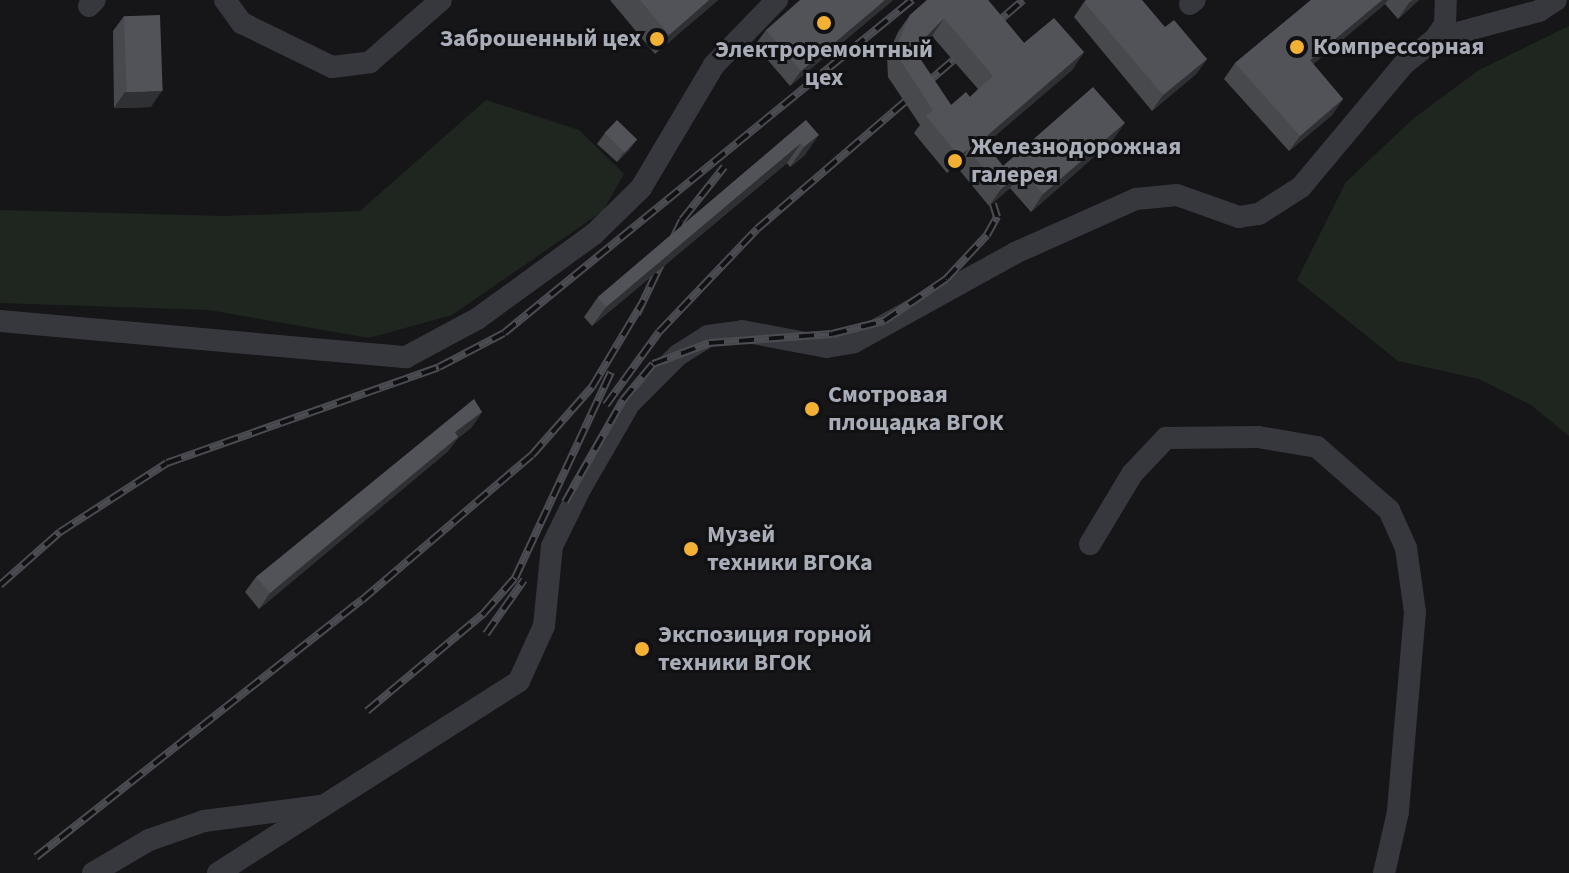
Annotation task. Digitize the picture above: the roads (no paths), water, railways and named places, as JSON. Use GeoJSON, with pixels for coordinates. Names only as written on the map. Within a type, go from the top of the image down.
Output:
{"type":"FeatureCollection","features":[{"type":"Feature","properties":{"kind":"lane"},"geometry":{"type":"LineString","coordinates":[[225,0],[242,23],[332,67],[370,62],[441,0]]}},
{"type":"Feature","properties":{"kind":"lane"},"geometry":{"type":"LineString","coordinates":[[0,321],[406,357],[477,319],[594,234],[641,188],[714,65],[777,0]]}},
{"type":"Feature","properties":{"kind":"lane"},"geometry":{"type":"LineString","coordinates":[[218,873],[340,799],[519,681],[544,626],[552,546],[580,489],[634,397],[695,343],[742,331],[827,347],[854,342],[1015,253],[1136,199],[1177,195],[1239,217],[1259,214],[1301,187],[1404,64],[1435,39],[1445,24],[1446,0]]}},
{"type":"Feature","properties":{"kind":"lane"},"geometry":{"type":"LineString","coordinates":[[1435,39],[1539,11],[1556,0]]}},
{"type":"Feature","properties":{"kind":"lane"},"geometry":{"type":"LineString","coordinates":[[1090,544],[1132,474],[1166,438],[1258,437],[1317,447],[1389,510],[1406,548],[1415,612],[1398,812],[1384,873]]}},
{"type":"Feature","properties":{"kind":"lane"},"geometry":{"type":"LineString","coordinates":[[93,873],[149,840],[190,825],[312,809],[340,799]]}},
{"type":"Feature","properties":{"kind":"railway"},"geometry":{"type":"LineString","coordinates":[[0,585],[60,532],[167,463],[439,367],[504,333],[912,0]]}},
{"type":"Feature","properties":{"kind":"railway"},"geometry":{"type":"LineString","coordinates":[[606,405],[659,332],[757,229],[1023,0]]}},
{"type":"Feature","properties":{"kind":"railway"},"geometry":{"type":"LineString","coordinates":[[637,314],[682,220],[724,167]]}},
{"type":"Feature","properties":{"kind":"railway"},"geometry":{"type":"LineString","coordinates":[[565,502],[623,400],[653,364],[709,343],[832,334],[884,321],[946,279],[987,235],[997,217],[993,204]]}},
{"type":"Feature","properties":{"kind":"railway"},"geometry":{"type":"LineString","coordinates":[[36,857],[362,600],[532,455],[592,387],[641,305]]}},
{"type":"Feature","properties":{"kind":"railway"},"geometry":{"type":"LineString","coordinates":[[367,711],[484,613],[515,578],[611,372]]}},
{"type":"Feature","properties":{"kind":"railway"},"geometry":{"type":"LineString","coordinates":[[486,634],[524,580]]}},
{"type":"Feature","properties":{"kind":"place","name":"Электроремонтный цех"},"geometry":{"type":"Point","coordinates":[824,23]}},
{"type":"Feature","properties":{"kind":"place","name":"Заброшенный цех"},"geometry":{"type":"Point","coordinates":[657,39]}},
{"type":"Feature","properties":{"kind":"place","name":"Компрессорная"},"geometry":{"type":"Point","coordinates":[1297,47]}},
{"type":"Feature","properties":{"kind":"place","name":"Железнодорожная галерея"},"geometry":{"type":"Point","coordinates":[955,161]}},
{"type":"Feature","properties":{"kind":"place","name":"Смотровая площадка ВГОК"},"geometry":{"type":"Point","coordinates":[812,409]}},
{"type":"Feature","properties":{"kind":"place","name":"Музей техники ВГОКа"},"geometry":{"type":"Point","coordinates":[691,549]}},
{"type":"Feature","properties":{"kind":"place","name":"Экспозиция горной техники ВГОК"},"geometry":{"type":"Point","coordinates":[642,649]}}]}
